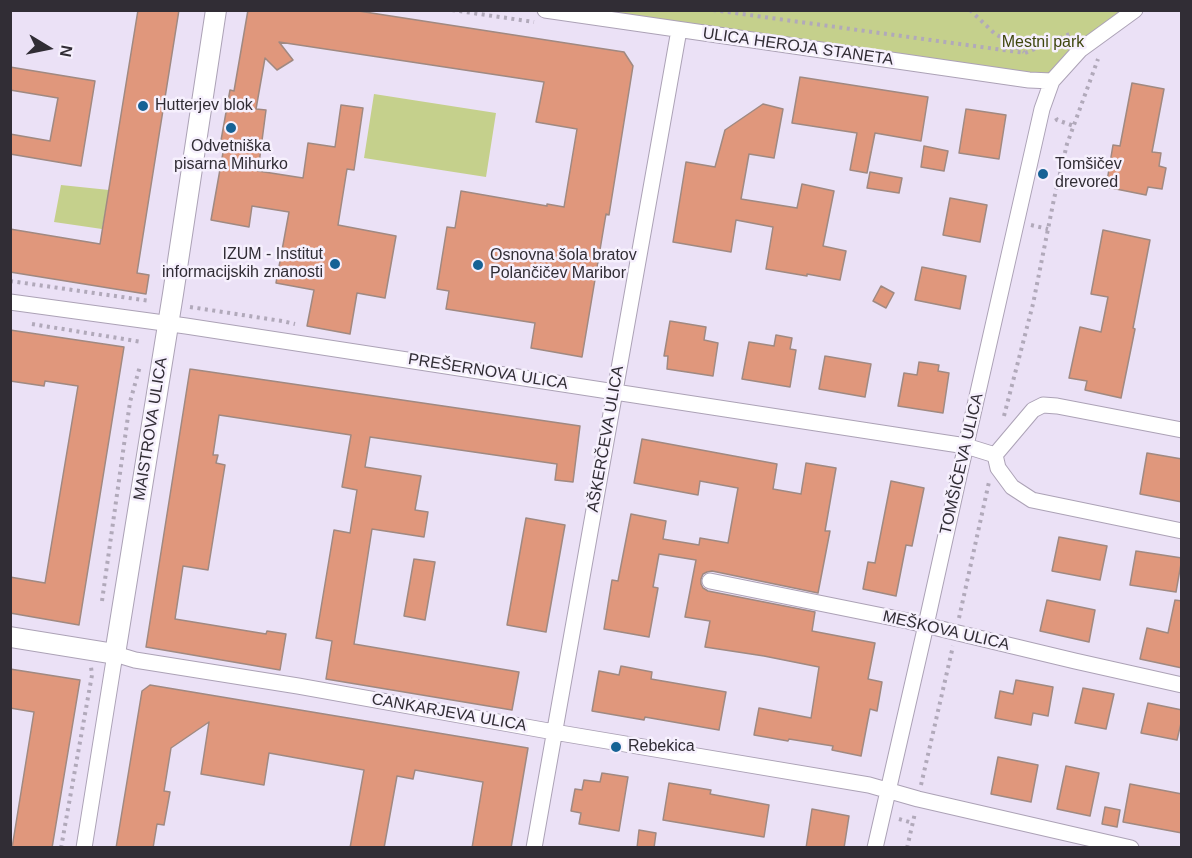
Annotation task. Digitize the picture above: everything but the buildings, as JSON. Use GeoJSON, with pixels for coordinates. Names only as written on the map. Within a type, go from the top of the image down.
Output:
{"type":"FeatureCollection","features":[{"type":"Feature","properties":{"kind":"street","name":"MAISTROVA ULICA"},"geometry":{"type":"LineString","coordinates":[[84,848],[216,10]]}},
{"type":"Feature","properties":{"kind":"street"},"geometry":{"type":"LineString","coordinates":[[1052,81],[1080,50],[1135,10]]}},
{"type":"Feature","properties":{"kind":"street","name":"ULICA HEROJA STANETA"},"geometry":{"type":"LineString","coordinates":[[542,17],[679,30],[1029,80],[1052,81]]}},
{"type":"Feature","properties":{"kind":"street","name":"AŠKERČEVA ULICA"},"geometry":{"type":"LineString","coordinates":[[534,848],[679,30]]}},
{"type":"Feature","properties":{"kind":"street","name":"TOMŠIČEVA ULICA"},"geometry":{"type":"LineString","coordinates":[[875,848],[1042,109],[1052,81]]}},
{"type":"Feature","properties":{"kind":"street","name":"PREŠERNOVA ULICA"},"geometry":{"type":"LineString","coordinates":[[10,302],[966,446],[994,455]]}},
{"type":"Feature","properties":{"kind":"street"},"geometry":{"type":"LineString","coordinates":[[1182,430],[1043,405],[1033,410],[994,455],[998,468],[1012,487],[1032,500],[1182,531]]}},
{"type":"Feature","properties":{"kind":"street","name":"MEŠKOVA ULICA"},"geometry":{"type":"LineString","coordinates":[[710,581],[926,626],[1182,685]]}},
{"type":"Feature","properties":{"kind":"street","name":"CANKARJEVA ULICA"},"geometry":{"type":"LineString","coordinates":[[10,637],[869,785],[918,799],[1131,848]]}},
{"type":"Feature","properties":{"kind":"path"},"geometry":{"type":"LineString","coordinates":[[452,10],[542,17]]}},
{"type":"Feature","properties":{"kind":"path"},"geometry":{"type":"LineString","coordinates":[[713,10],[1025,53],[1073,33]]}},
{"type":"Feature","properties":{"kind":"path"},"geometry":{"type":"LineString","coordinates":[[970,10],[994,33],[1025,53]]}},
{"type":"Feature","properties":{"kind":"path"},"geometry":{"type":"LineString","coordinates":[[1054,112],[1057,120],[1074,126]]}},
{"type":"Feature","properties":{"kind":"path"},"geometry":{"type":"LineString","coordinates":[[10,282],[150,301]]}},
{"type":"Feature","properties":{"kind":"path"},"geometry":{"type":"LineString","coordinates":[[21,323],[143,340]]}},
{"type":"Feature","properties":{"kind":"path"},"geometry":{"type":"LineString","coordinates":[[100,612],[130,402],[141,364]]}},
{"type":"Feature","properties":{"kind":"path"},"geometry":{"type":"LineString","coordinates":[[61,848],[92,675]]}},
{"type":"Feature","properties":{"kind":"path"},"geometry":{"type":"LineString","coordinates":[[892,817],[913,823]]}},
{"type":"Feature","properties":{"kind":"green space","name":"Mestni park"},"geometry":{"type":"Polygon","coordinates":[[[603,11],[1144,11],[1084,52],[1053,78],[603,11]]]}},
{"type":"Feature","properties":{"kind":"green space"},"geometry":{"type":"Polygon","coordinates":[[[374,94],[496,113],[486,177],[364,158],[374,94]]]}},
{"type":"Feature","properties":{"kind":"green space"},"geometry":{"type":"Polygon","coordinates":[[[61,185],[109,190],[102,229],[54,222],[61,185]]]}},
{"type":"Feature","properties":{"kind":"place","name":"Hutterjev blok"},"geometry":{"type":"Point","coordinates":[143,106]}},
{"type":"Feature","properties":{"kind":"place","name":"Odvetniška pisarna Mihurko"},"geometry":{"type":"Point","coordinates":[231,128]}},
{"type":"Feature","properties":{"kind":"place","name":"Tomšičev drevored"},"geometry":{"type":"Point","coordinates":[1043,174]}},
{"type":"Feature","properties":{"kind":"place","name":"IZUM - Institut informacijskih znanosti"},"geometry":{"type":"Point","coordinates":[335,264]}},
{"type":"Feature","properties":{"kind":"place","name":"Osnovna šola bratov Polančičev Maribor"},"geometry":{"type":"Point","coordinates":[478,265]}},
{"type":"Feature","properties":{"kind":"place","name":"Rebekica"},"geometry":{"type":"Point","coordinates":[616,747]}}]}
